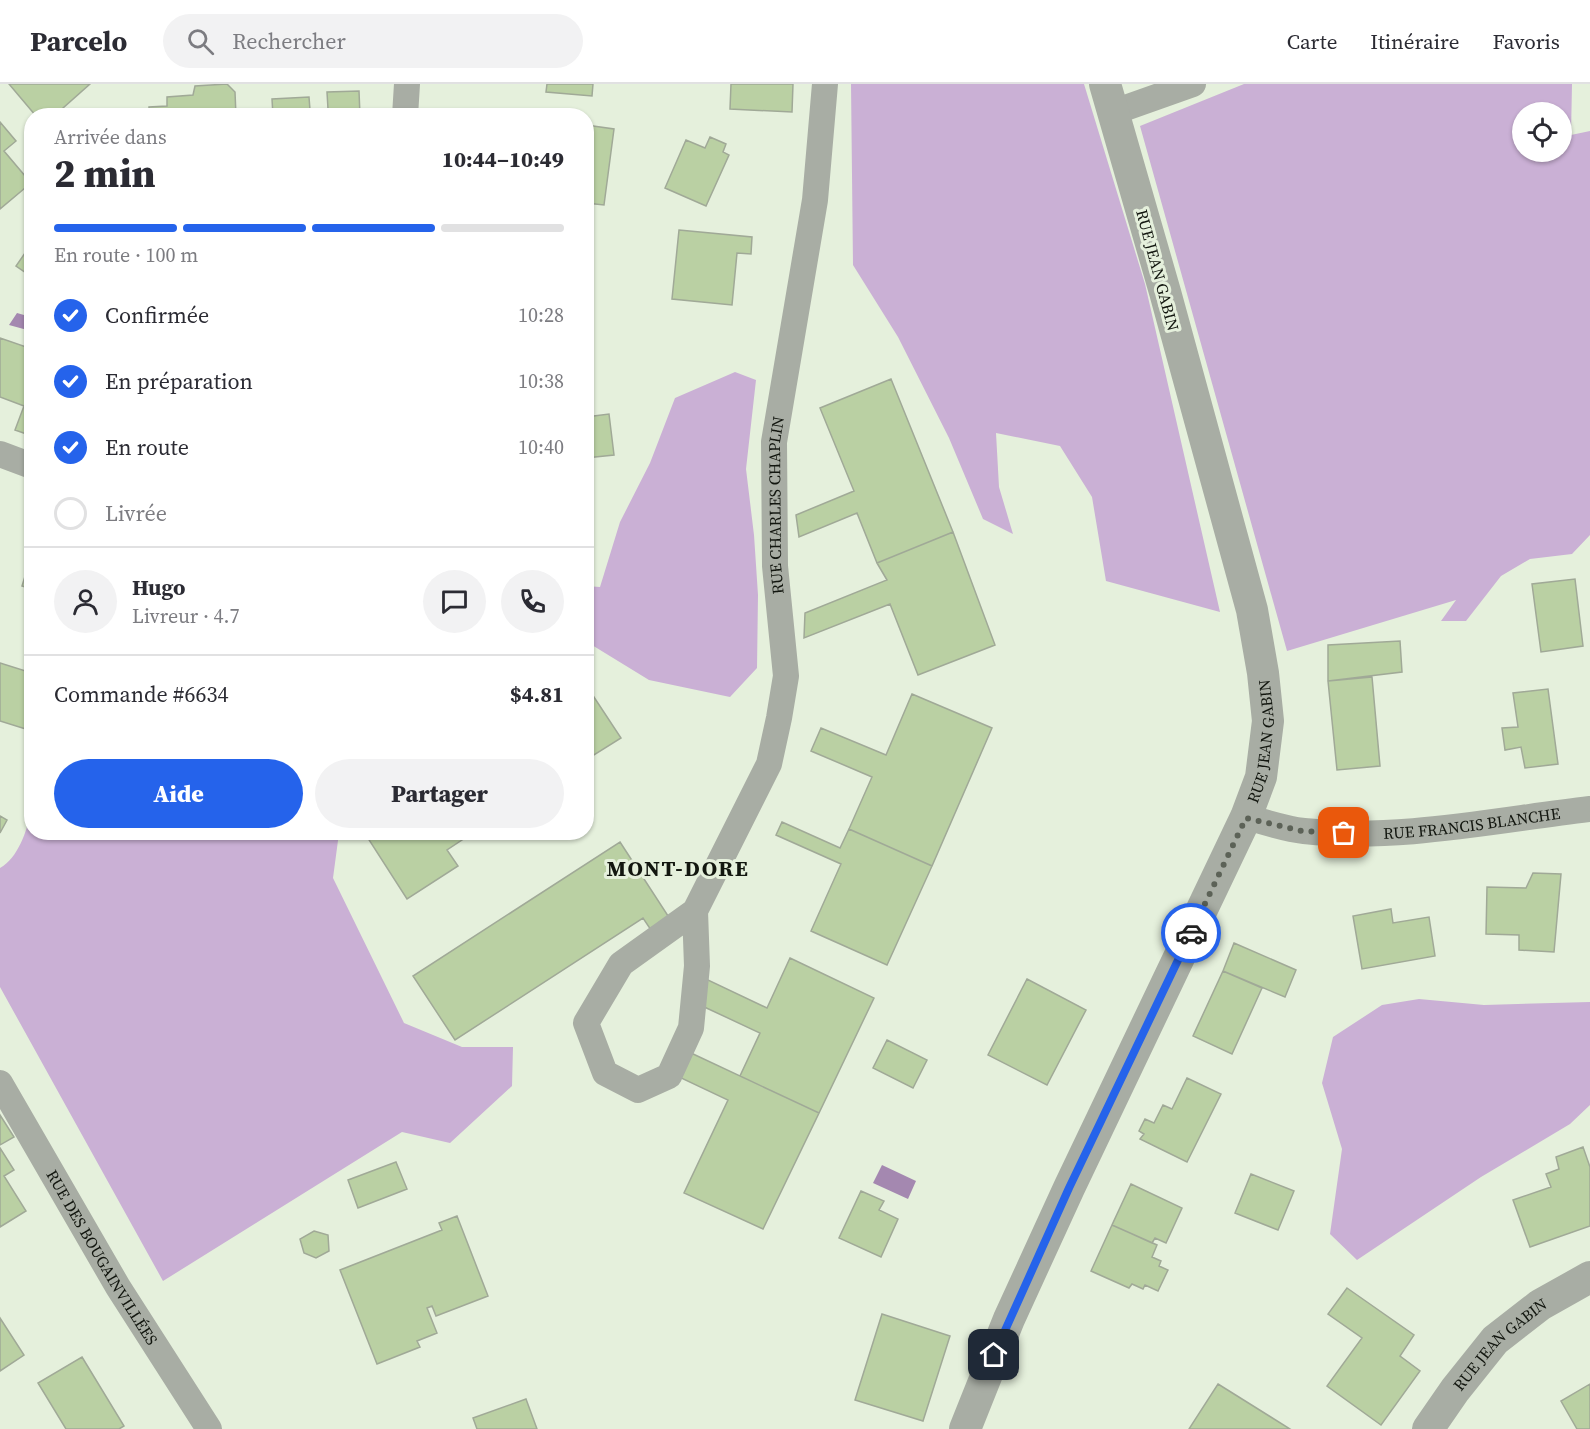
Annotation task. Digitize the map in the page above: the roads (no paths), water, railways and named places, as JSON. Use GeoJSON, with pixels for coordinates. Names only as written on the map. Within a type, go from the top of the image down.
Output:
{"type":"FeatureCollection","features":[{"type":"Feature","properties":{"kind":"street"},"geometry":{"type":"LineString","coordinates":[[406,108],[407,84]]}},
{"type":"Feature","properties":{"kind":"street","name":"RUE CHARLES CHAPLIN"},"geometry":{"type":"LineString","coordinates":[[696,911],[698,966],[690,1028],[669,1076],[638,1090],[605,1073],[586,1023],[621,964],[696,911],[769,764],[786,676],[775,566],[774,442],[815,200],[825,84]]}},
{"type":"Feature","properties":{"kind":"street"},"geometry":{"type":"LineString","coordinates":[[1110,98],[1193,84]]}},
{"type":"Feature","properties":{"kind":"street","name":"RUE JEAN GABIN"},"geometry":{"type":"LineString","coordinates":[[965,1429],[1019,1297],[1246,818],[1261,777],[1268,721],[1263,673],[1252,610],[1110,98]]}},
{"type":"Feature","properties":{"kind":"street"},"geometry":{"type":"LineString","coordinates":[[0,454],[24,463]]}},
{"type":"Feature","properties":{"kind":"street","name":"RUE FRANCIS BLANCHE"},"geometry":{"type":"LineString","coordinates":[[1246,818],[1302,831],[1398,832],[1427,831],[1590,809]]}},
{"type":"Feature","properties":{"kind":"street","name":"RUE DES BOUGAINVILLÉES"},"geometry":{"type":"LineString","coordinates":[[0,1083],[118,1287],[209,1429]]}},
{"type":"Feature","properties":{"kind":"street","name":"RUE JEAN GABIN"},"geometry":{"type":"LineString","coordinates":[[1428,1429],[1455,1390],[1495,1340],[1540,1305],[1590,1277]]}},
{"type":"Feature","properties":{"kind":"district","name":"MONT-DORE"},"geometry":{"type":"Point","coordinates":[678,868]}}]}
